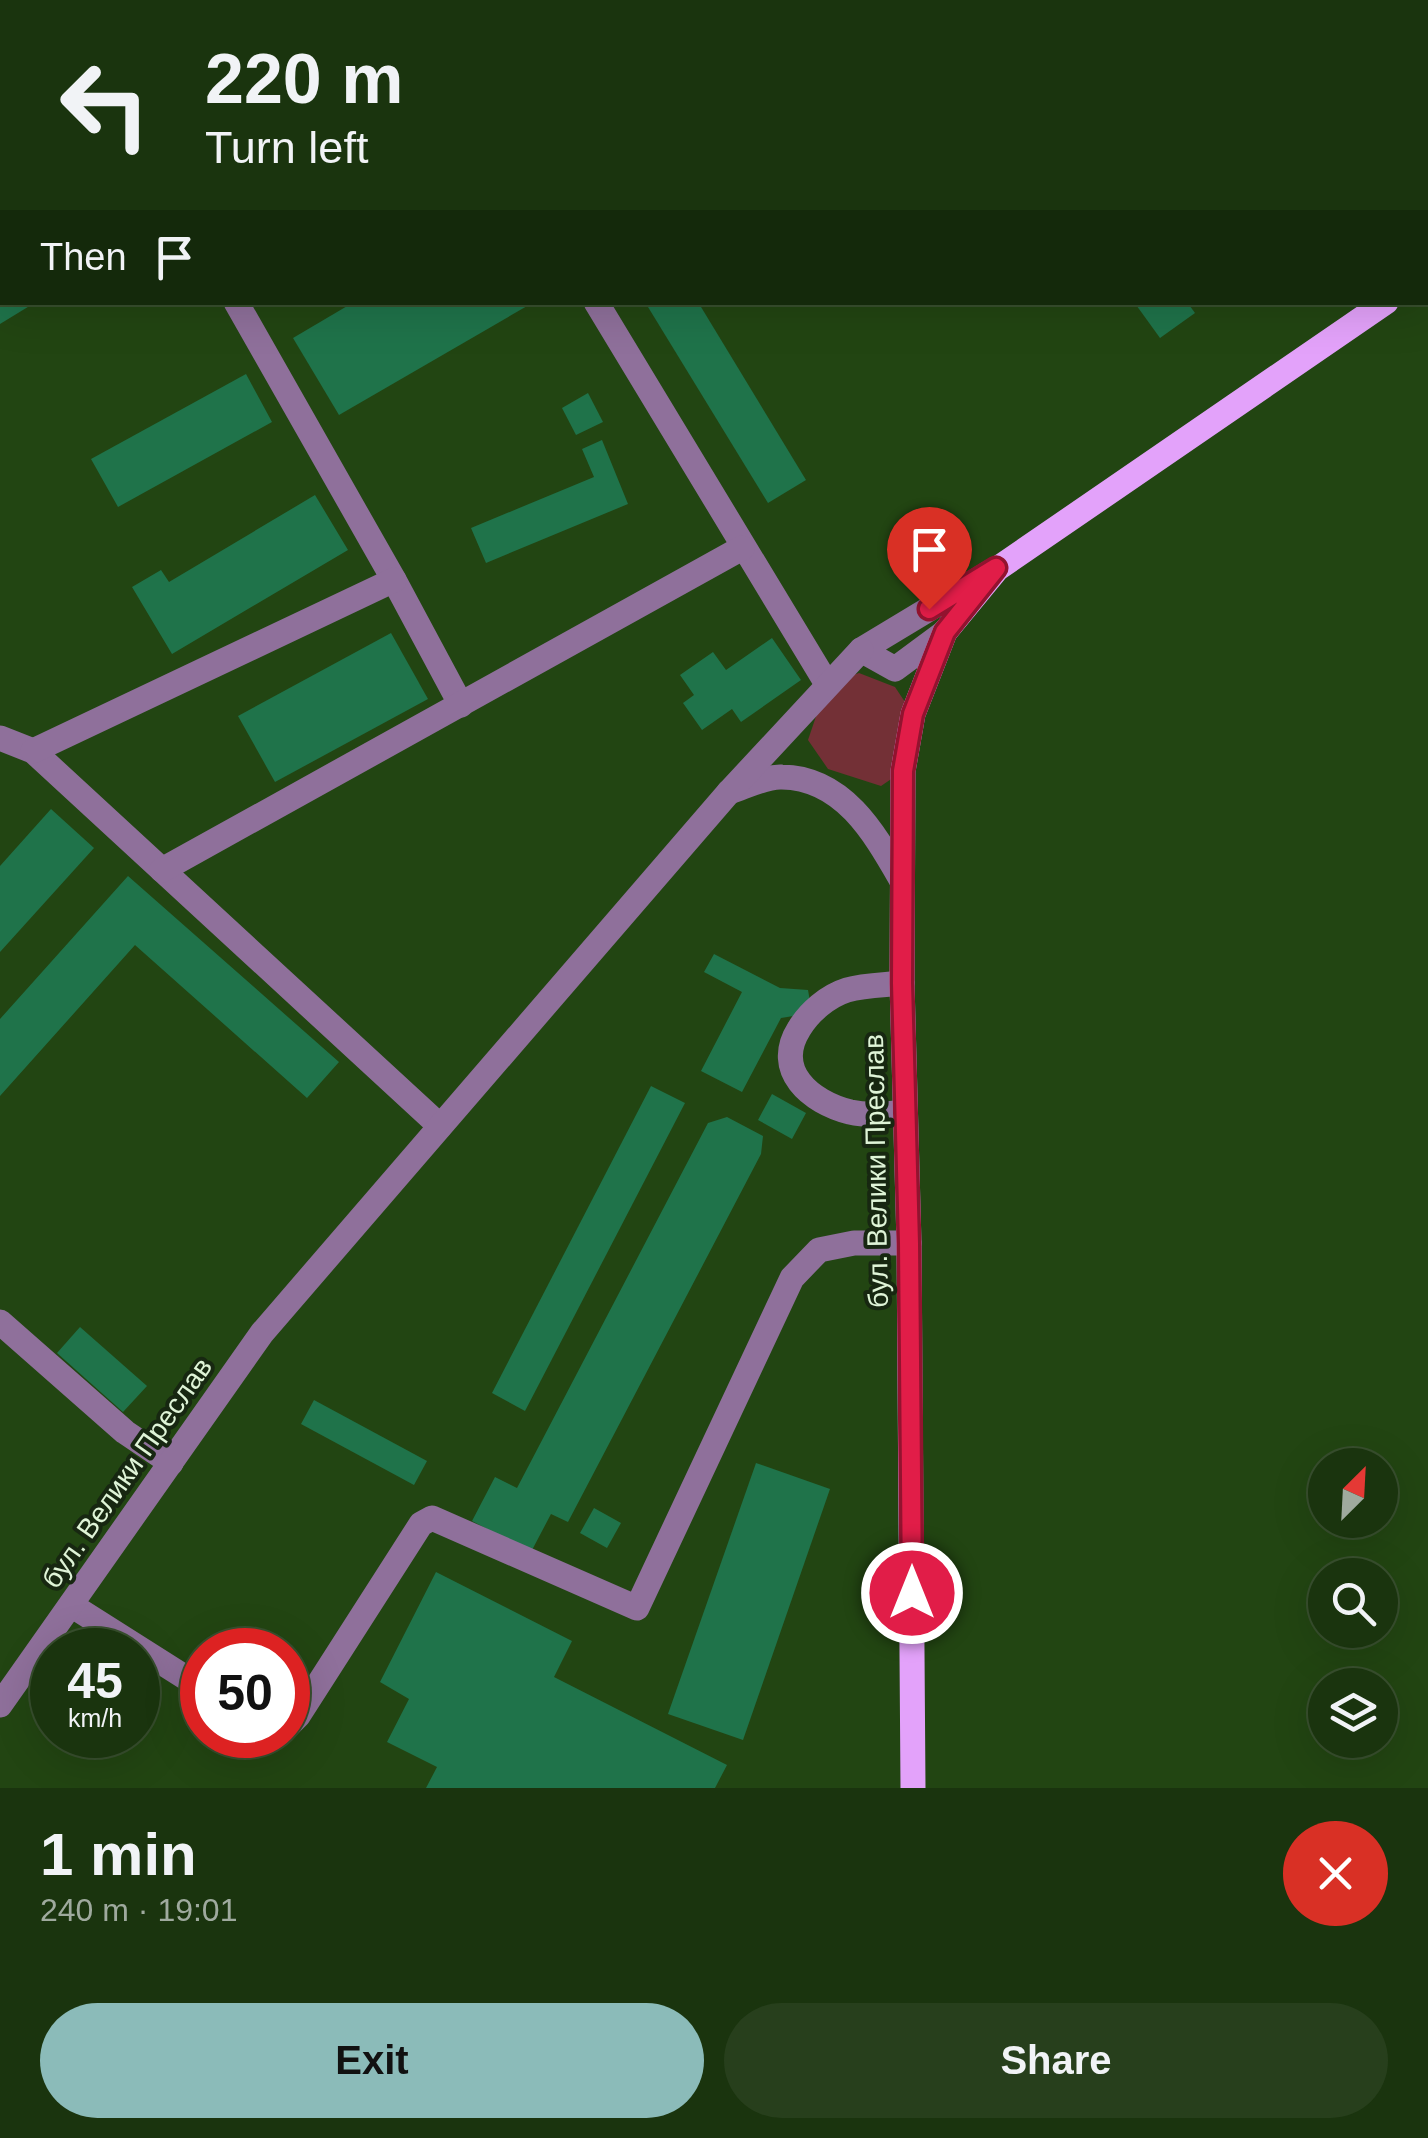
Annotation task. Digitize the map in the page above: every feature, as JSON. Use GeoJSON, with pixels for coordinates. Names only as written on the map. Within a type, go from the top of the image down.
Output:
{"type":"FeatureCollection","features":[{"type":"Feature","properties":{"kind":"main road","name":"бул. Велики Преслав"},"geometry":{"type":"LineString","coordinates":[[913,1788],[902,881],[903,771],[913,714],[945,632],[996,568],[1382,305]]}},
{"type":"Feature","properties":{"kind":"street"},"geometry":{"type":"LineString","coordinates":[[238,305],[461,706]]}},
{"type":"Feature","properties":{"kind":"street"},"geometry":{"type":"LineString","coordinates":[[600,305],[826,684]]}},
{"type":"Feature","properties":{"kind":"street"},"geometry":{"type":"LineString","coordinates":[[162,870],[742,548]]}},
{"type":"Feature","properties":{"kind":"street","name":"бул. Велики Преслав"},"geometry":{"type":"LineString","coordinates":[[0,1704],[262,1334],[729,792],[861,650],[996,568]]}},
{"type":"Feature","properties":{"kind":"street"},"geometry":{"type":"LineString","coordinates":[[33,751],[394,580]]}},
{"type":"Feature","properties":{"kind":"street"},"geometry":{"type":"LineString","coordinates":[[861,650],[895,669],[945,632]]}},
{"type":"Feature","properties":{"kind":"street"},"geometry":{"type":"LineString","coordinates":[[0,738],[33,751],[440,1126]]}},
{"type":"Feature","properties":{"kind":"street"},"geometry":{"type":"LineString","coordinates":[[729,792],[779,776],[806,780],[844,800],[871,826],[902,881]]}},
{"type":"Feature","properties":{"kind":"street"},"geometry":{"type":"LineString","coordinates":[[902,983],[848,990],[821,1004],[796,1033],[789,1060],[800,1085],[828,1105],[860,1113],[904,1112]]}},
{"type":"Feature","properties":{"kind":"street"},"geometry":{"type":"LineString","coordinates":[[310,1697],[421,1524],[432,1518],[637,1608],[792,1278],[819,1250],[854,1244],[909,1243]]}},
{"type":"Feature","properties":{"kind":"street"},"geometry":{"type":"LineString","coordinates":[[0,1322],[125,1432],[171,1463]]}},
{"type":"Feature","properties":{"kind":"street"},"geometry":{"type":"LineString","coordinates":[[71,1605],[180,1674]]}},
{"type":"Feature","properties":{"kind":"shaded area"},"geometry":{"type":"Polygon","coordinates":[[[859,673],[895,687],[913,714],[903,771],[881,786],[828,769],[808,740],[827,684],[859,673]]]}},
{"type":"Feature","properties":{"kind":"building"},"geometry":{"type":"Polygon","coordinates":[[[0,305],[31,305],[0,324],[0,305]]]}},
{"type":"Feature","properties":{"kind":"building"},"geometry":{"type":"Polygon","coordinates":[[[349,305],[529,305],[339,415],[293,338],[349,305]]]}},
{"type":"Feature","properties":{"kind":"building"},"geometry":{"type":"Polygon","coordinates":[[[700,305],[806,480],[768,503],[648,307],[700,305]]]}},
{"type":"Feature","properties":{"kind":"building"},"geometry":{"type":"Polygon","coordinates":[[[1136,305],[1189,305],[1195,313],[1160,338],[1136,305]]]}},
{"type":"Feature","properties":{"kind":"building"},"geometry":{"type":"Polygon","coordinates":[[[246,374],[272,422],[118,507],[91,459],[246,374]]]}},
{"type":"Feature","properties":{"kind":"building"},"geometry":{"type":"Polygon","coordinates":[[[588,393],[603,422],[576,435],[562,408],[588,393]]]}},
{"type":"Feature","properties":{"kind":"building"},"geometry":{"type":"Polygon","coordinates":[[[602,440],[628,504],[486,563],[471,528],[594,477],[582,449],[602,440]]]}},
{"type":"Feature","properties":{"kind":"building"},"geometry":{"type":"Polygon","coordinates":[[[315,495],[348,550],[172,654],[132,587],[161,570],[169,582],[315,495]]]}},
{"type":"Feature","properties":{"kind":"building"},"geometry":{"type":"Polygon","coordinates":[[[391,633],[428,699],[275,782],[238,716],[391,633]]]}},
{"type":"Feature","properties":{"kind":"building"},"geometry":{"type":"Polygon","coordinates":[[[772,638],[801,680],[741,722],[732,709],[702,730],[683,703],[694,695],[680,675],[713,652],[726,670],[772,638]]]}},
{"type":"Feature","properties":{"kind":"building"},"geometry":{"type":"Polygon","coordinates":[[[51,809],[94,848],[0,952],[0,866],[51,809]]]}},
{"type":"Feature","properties":{"kind":"building"},"geometry":{"type":"Polygon","coordinates":[[[128,876],[339,1062],[307,1098],[135,945],[0,1096],[0,1019],[128,876]]]}},
{"type":"Feature","properties":{"kind":"building"},"geometry":{"type":"Polygon","coordinates":[[[714,954],[780,988],[808,990],[812,1013],[781,1018],[742,1092],[701,1071],[742,992],[704,972],[714,954]]]}},
{"type":"Feature","properties":{"kind":"building"},"geometry":{"type":"Polygon","coordinates":[[[651,1086],[685,1103],[525,1411],[492,1393],[651,1086]]]}},
{"type":"Feature","properties":{"kind":"building"},"geometry":{"type":"Polygon","coordinates":[[[772,1094],[806,1113],[792,1139],[758,1120],[772,1094]]]}},
{"type":"Feature","properties":{"kind":"building"},"geometry":{"type":"Polygon","coordinates":[[[727,1117],[763,1136],[761,1154],[568,1522],[551,1514],[531,1552],[472,1521],[495,1477],[517,1488],[708,1123],[727,1117]]]}},
{"type":"Feature","properties":{"kind":"building"},"geometry":{"type":"Polygon","coordinates":[[[80,1327],[147,1386],[123,1412],[57,1353],[80,1327]]]}},
{"type":"Feature","properties":{"kind":"building"},"geometry":{"type":"Polygon","coordinates":[[[314,1400],[427,1461],[414,1485],[301,1424],[314,1400]]]}},
{"type":"Feature","properties":{"kind":"building"},"geometry":{"type":"Polygon","coordinates":[[[756,1463],[830,1489],[743,1740],[668,1714],[756,1463]]]}},
{"type":"Feature","properties":{"kind":"building"},"geometry":{"type":"Polygon","coordinates":[[[594,1508],[621,1523],[607,1548],[580,1533],[594,1508]]]}},
{"type":"Feature","properties":{"kind":"building"},"geometry":{"type":"Polygon","coordinates":[[[436,1572],[572,1641],[554,1677],[727,1765],[715,1788],[426,1788],[437,1767],[387,1742],[409,1699],[380,1682],[436,1572]]]}},
{"type":"Feature","properties":{"kind":"route"},"geometry":{"type":"LineString","coordinates":[[912,1593],[902,983],[903,771],[913,714],[945,632],[996,568],[929,609]]}}]}
